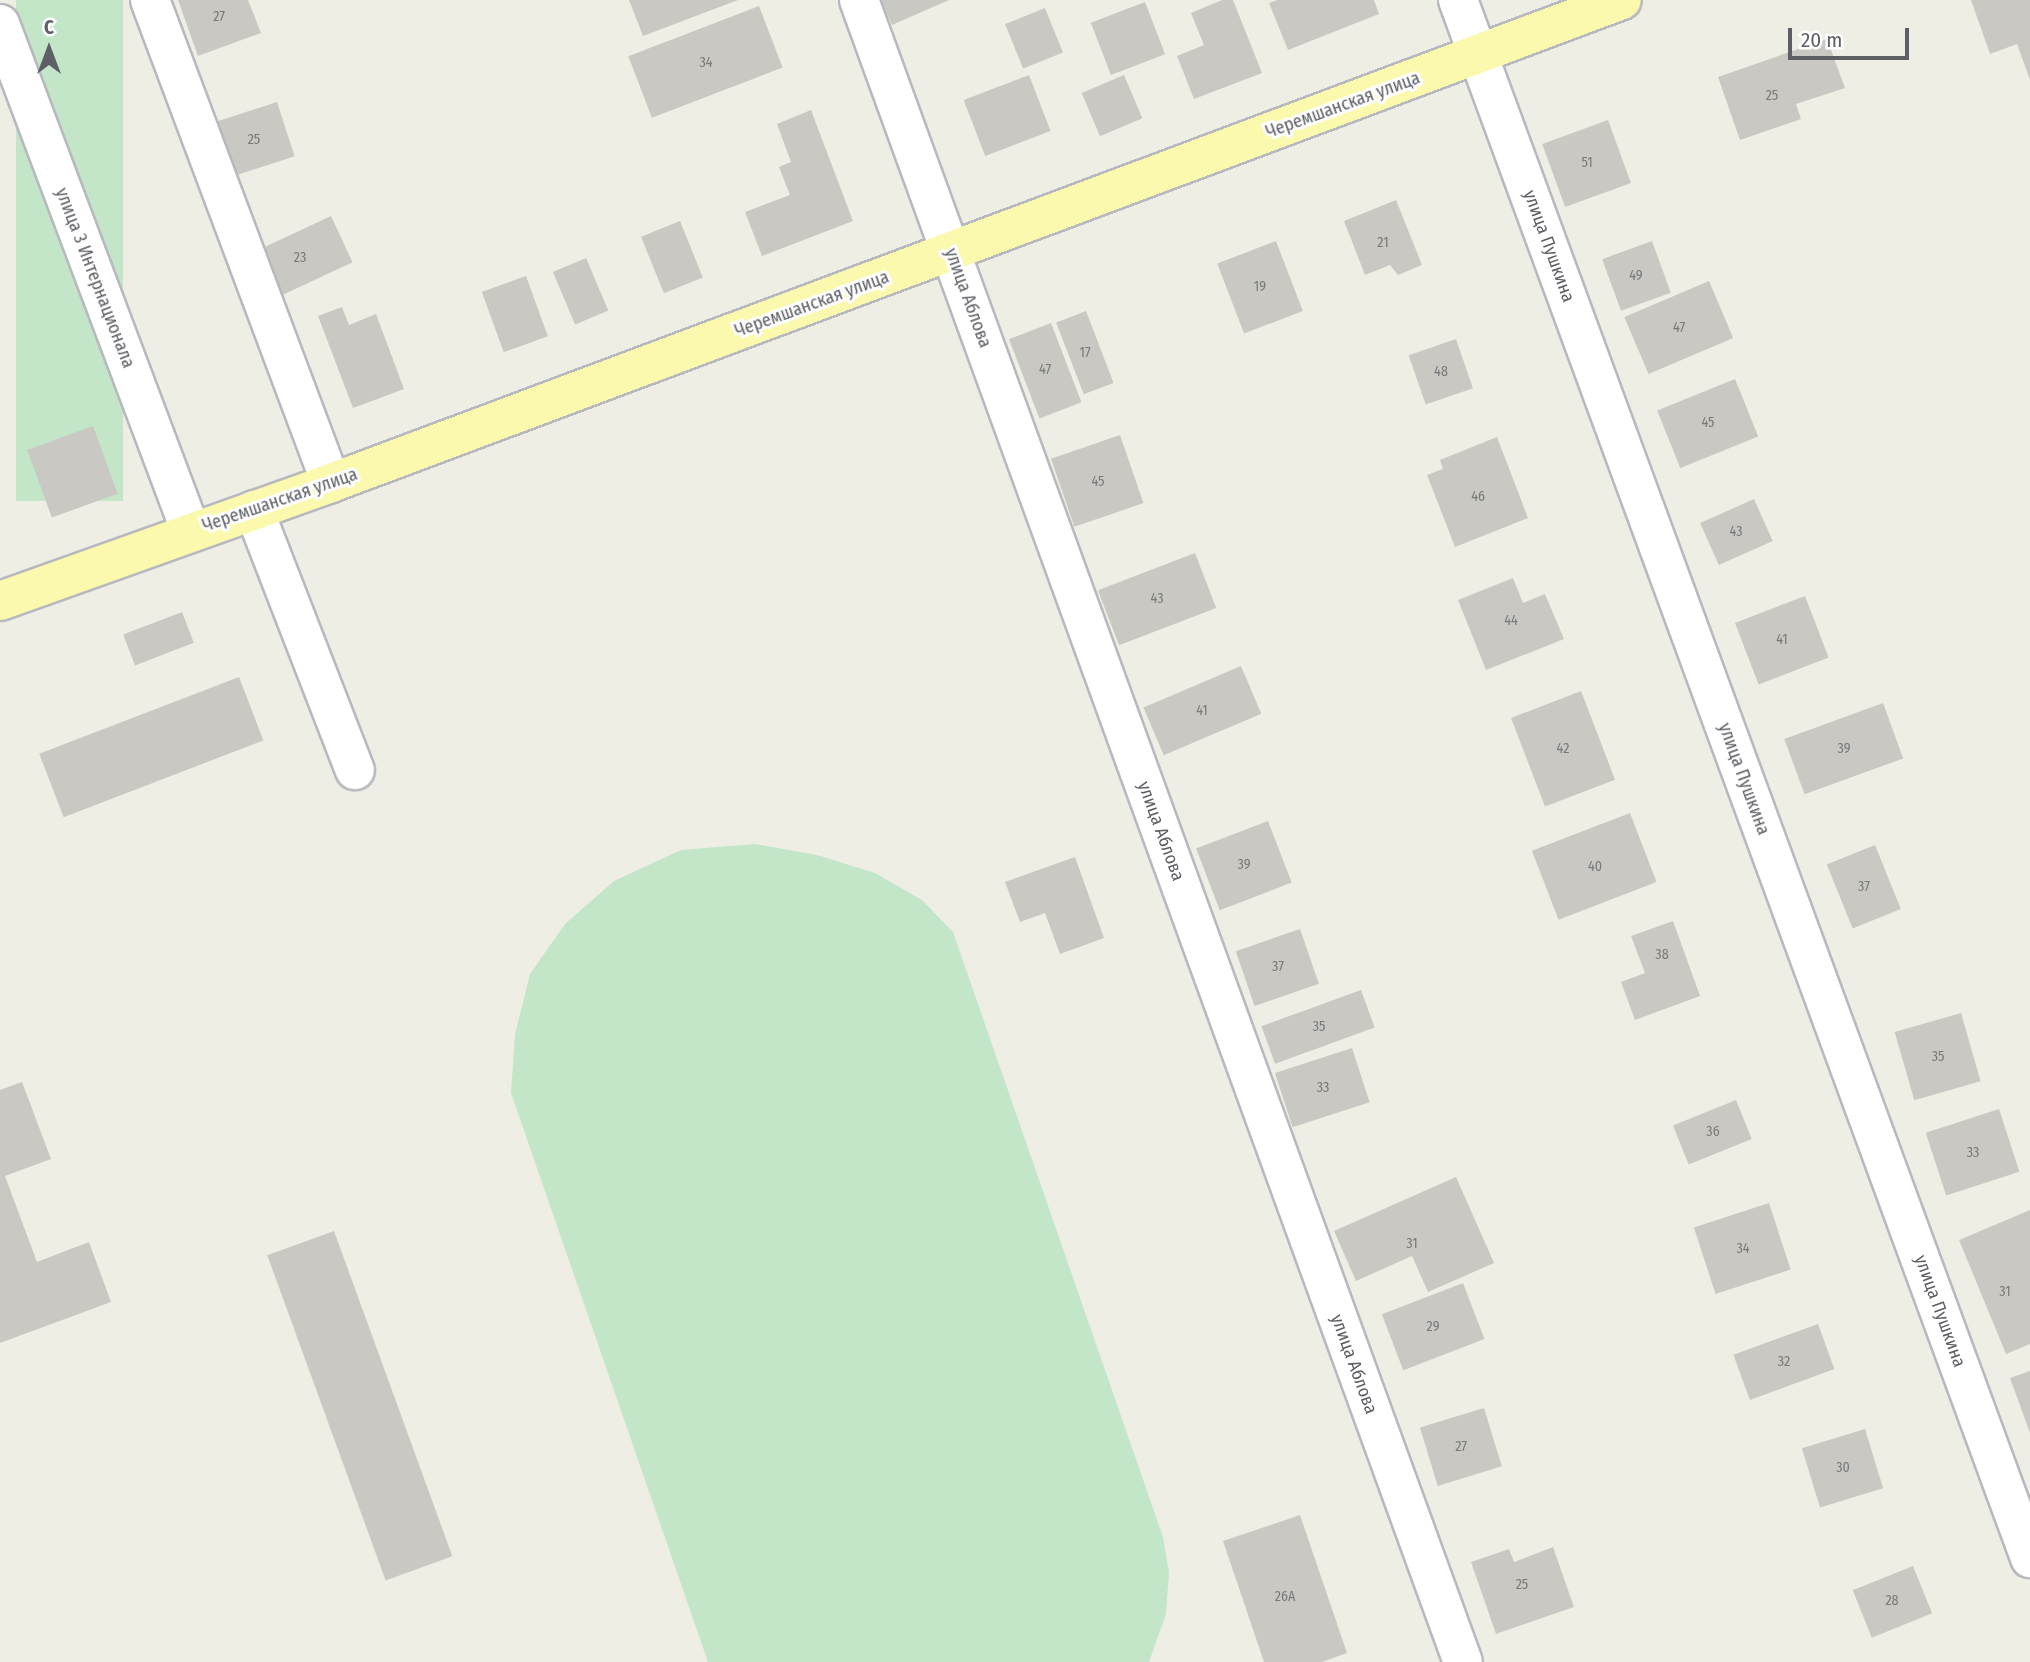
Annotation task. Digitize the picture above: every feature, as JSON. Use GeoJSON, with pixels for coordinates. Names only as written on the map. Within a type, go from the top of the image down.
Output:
{"type":"FeatureCollection","features":[{"type":"Feature","properties":{"kind":"main road","name":"Черемшанская улица"},"geometry":{"type":"LineString","coordinates":[[0,601],[331,483],[1622,0]]}},
{"type":"Feature","properties":{"kind":"street"},"geometry":{"type":"LineString","coordinates":[[150,0],[331,483]]}},
{"type":"Feature","properties":{"kind":"street","name":"улица Аблова"},"geometry":{"type":"LineString","coordinates":[[859,0],[1463,1662]]}},
{"type":"Feature","properties":{"kind":"street","name":"улица Пушкина"},"geometry":{"type":"LineString","coordinates":[[1458,0],[2030,1558]]}},
{"type":"Feature","properties":{"kind":"street","name":"улица 3 Интернационала"},"geometry":{"type":"LineString","coordinates":[[0,24],[191,532]]}},
{"type":"Feature","properties":{"kind":"street"},"geometry":{"type":"LineString","coordinates":[[254,510],[355,770]]}},
{"type":"Feature","properties":{"kind":"green space"},"geometry":{"type":"Polygon","coordinates":[[[16,0],[123,0],[123,501],[16,501],[16,0]]]}},
{"type":"Feature","properties":{"kind":"green space"},"geometry":{"type":"Polygon","coordinates":[[[755,844],[817,855],[875,873],[922,900],[953,932],[1163,1537],[1169,1572],[1166,1614],[1149,1662],[708,1662],[511,1093],[515,1034],[530,974],[565,924],[614,881],[681,850],[755,844]]]}},
{"type":"Feature","properties":{"kind":"building"},"geometry":{"type":"Polygon","coordinates":[[[178,0],[248,0],[261,33],[198,56],[178,0]]]}},
{"type":"Feature","properties":{"kind":"building"},"geometry":{"type":"Polygon","coordinates":[[[629,0],[738,0],[643,36],[629,0]]]}},
{"type":"Feature","properties":{"kind":"building"},"geometry":{"type":"Polygon","coordinates":[[[881,0],[949,0],[892,25],[881,0]]]}},
{"type":"Feature","properties":{"kind":"building"},"geometry":{"type":"Polygon","coordinates":[[[1222,0],[1233,0],[1262,73],[1194,99],[1177,56],[1204,45],[1191,13],[1222,0]]]}},
{"type":"Feature","properties":{"kind":"building"},"geometry":{"type":"Polygon","coordinates":[[[1277,0],[1374,0],[1379,14],[1288,50],[1269,3],[1277,0]]]}},
{"type":"Feature","properties":{"kind":"building"},"geometry":{"type":"Polygon","coordinates":[[[1971,0],[2030,0],[2030,80],[2017,44],[1990,54],[1971,0]]]}},
{"type":"Feature","properties":{"kind":"building"},"geometry":{"type":"Polygon","coordinates":[[[1145,2],[1165,54],[1111,75],[1091,23],[1145,2]]]}},
{"type":"Feature","properties":{"kind":"building"},"geometry":{"type":"Polygon","coordinates":[[[759,6],[783,68],[652,118],[628,56],[759,6]]]}},
{"type":"Feature","properties":{"kind":"building"},"geometry":{"type":"Polygon","coordinates":[[[1045,8],[1063,53],[1023,69],[1005,24],[1045,8]]]}},
{"type":"Feature","properties":{"kind":"building"},"geometry":{"type":"Polygon","coordinates":[[[1827,39],[1845,88],[1796,104],[1801,119],[1740,140],[1718,77],[1827,39]]]}},
{"type":"Feature","properties":{"kind":"building"},"geometry":{"type":"Polygon","coordinates":[[[1029,75],[1051,131],[985,156],[964,100],[1029,75]]]}},
{"type":"Feature","properties":{"kind":"building"},"geometry":{"type":"Polygon","coordinates":[[[1124,75],[1142,118],[1100,136],[1082,93],[1124,75]]]}},
{"type":"Feature","properties":{"kind":"building"},"geometry":{"type":"Polygon","coordinates":[[[277,102],[295,156],[229,178],[211,123],[277,102]]]}},
{"type":"Feature","properties":{"kind":"building"},"geometry":{"type":"Polygon","coordinates":[[[811,110],[853,221],[762,256],[745,212],[790,195],[779,167],[791,162],[777,124],[811,110]]]}},
{"type":"Feature","properties":{"kind":"building"},"geometry":{"type":"Polygon","coordinates":[[[1608,120],[1631,183],[1565,207],[1542,144],[1608,120]]]}},
{"type":"Feature","properties":{"kind":"building"},"geometry":{"type":"Polygon","coordinates":[[[1396,200],[1422,265],[1398,275],[1390,265],[1365,275],[1344,221],[1396,200]]]}},
{"type":"Feature","properties":{"kind":"building"},"geometry":{"type":"Polygon","coordinates":[[[331,216],[353,262],[270,301],[249,254],[331,216]]]}},
{"type":"Feature","properties":{"kind":"building"},"geometry":{"type":"Polygon","coordinates":[[[680,221],[703,278],[664,293],[641,237],[680,221]]]}},
{"type":"Feature","properties":{"kind":"building"},"geometry":{"type":"Polygon","coordinates":[[[1276,241],[1303,311],[1244,334],[1217,264],[1276,241]]]}},
{"type":"Feature","properties":{"kind":"building"},"geometry":{"type":"Polygon","coordinates":[[[1652,241],[1671,293],[1621,311],[1602,259],[1652,241]]]}},
{"type":"Feature","properties":{"kind":"building"},"geometry":{"type":"Polygon","coordinates":[[[586,258],[608,310],[575,325],[553,272],[586,258]]]}},
{"type":"Feature","properties":{"kind":"building"},"geometry":{"type":"Polygon","coordinates":[[[526,276],[548,336],[504,352],[482,292],[526,276]]]}},
{"type":"Feature","properties":{"kind":"building"},"geometry":{"type":"Polygon","coordinates":[[[1709,281],[1733,338],[1649,374],[1624,317],[1709,281]]]}},
{"type":"Feature","properties":{"kind":"building"},"geometry":{"type":"Polygon","coordinates":[[[342,307],[349,325],[376,314],[404,389],[353,408],[318,316],[342,307]]]}},
{"type":"Feature","properties":{"kind":"building"},"geometry":{"type":"Polygon","coordinates":[[[1086,311],[1114,383],[1084,394],[1056,322],[1086,311]]]}},
{"type":"Feature","properties":{"kind":"building"},"geometry":{"type":"Polygon","coordinates":[[[1051,323],[1081,402],[1039,418],[1009,339],[1051,323]]]}},
{"type":"Feature","properties":{"kind":"building"},"geometry":{"type":"Polygon","coordinates":[[[1456,339],[1473,388],[1426,404],[1409,355],[1456,339]]]}},
{"type":"Feature","properties":{"kind":"building"},"geometry":{"type":"Polygon","coordinates":[[[1735,379],[1758,436],[1680,468],[1657,410],[1735,379]]]}},
{"type":"Feature","properties":{"kind":"building"},"geometry":{"type":"Polygon","coordinates":[[[93,426],[118,494],[52,518],[27,450],[93,426]]]}},
{"type":"Feature","properties":{"kind":"building"},"geometry":{"type":"Polygon","coordinates":[[[1120,435],[1143,503],[1074,527],[1051,459],[1120,435]]]}},
{"type":"Feature","properties":{"kind":"building"},"geometry":{"type":"Polygon","coordinates":[[[1497,437],[1528,518],[1455,547],[1427,475],[1443,469],[1440,460],[1497,437]]]}},
{"type":"Feature","properties":{"kind":"building"},"geometry":{"type":"Polygon","coordinates":[[[1754,499],[1773,541],[1719,565],[1700,523],[1754,499]]]}},
{"type":"Feature","properties":{"kind":"building"},"geometry":{"type":"Polygon","coordinates":[[[1195,553],[1216,608],[1119,645],[1098,590],[1195,553]]]}},
{"type":"Feature","properties":{"kind":"building"},"geometry":{"type":"Polygon","coordinates":[[[1513,578],[1523,603],[1545,594],[1564,639],[1486,670],[1458,600],[1513,578]]]}},
{"type":"Feature","properties":{"kind":"building"},"geometry":{"type":"Polygon","coordinates":[[[1805,596],[1829,658],[1759,684],[1735,623],[1805,596]]]}},
{"type":"Feature","properties":{"kind":"building"},"geometry":{"type":"Polygon","coordinates":[[[182,612],[194,643],[135,665],[123,635],[182,612]]]}},
{"type":"Feature","properties":{"kind":"building"},"geometry":{"type":"Polygon","coordinates":[[[1241,666],[1261,714],[1164,755],[1143,707],[1241,666]]]}},
{"type":"Feature","properties":{"kind":"building"},"geometry":{"type":"Polygon","coordinates":[[[239,677],[263,740],[64,817],[39,754],[239,677]]]}},
{"type":"Feature","properties":{"kind":"building"},"geometry":{"type":"Polygon","coordinates":[[[1581,691],[1615,780],[1545,807],[1511,718],[1581,691]]]}},
{"type":"Feature","properties":{"kind":"building"},"geometry":{"type":"Polygon","coordinates":[[[1883,703],[1903,758],[1805,794],[1784,739],[1883,703]]]}},
{"type":"Feature","properties":{"kind":"building"},"geometry":{"type":"Polygon","coordinates":[[[1630,813],[1657,882],[1558,920],[1532,851],[1630,813]]]}},
{"type":"Feature","properties":{"kind":"building"},"geometry":{"type":"Polygon","coordinates":[[[1268,821],[1292,883],[1220,910],[1196,849],[1268,821]]]}},
{"type":"Feature","properties":{"kind":"building"},"geometry":{"type":"Polygon","coordinates":[[[1875,845],[1901,909],[1853,928],[1827,864],[1875,845]]]}},
{"type":"Feature","properties":{"kind":"building"},"geometry":{"type":"Polygon","coordinates":[[[1075,857],[1104,938],[1060,954],[1045,913],[1020,922],[1005,882],[1075,857]]]}},
{"type":"Feature","properties":{"kind":"building"},"geometry":{"type":"Polygon","coordinates":[[[1673,921],[1700,996],[1635,1020],[1621,982],[1645,973],[1631,936],[1673,921]]]}},
{"type":"Feature","properties":{"kind":"building"},"geometry":{"type":"Polygon","coordinates":[[[1300,929],[1319,984],[1255,1006],[1236,951],[1300,929]]]}},
{"type":"Feature","properties":{"kind":"building"},"geometry":{"type":"Polygon","coordinates":[[[1361,990],[1375,1028],[1275,1064],[1261,1026],[1361,990]]]}},
{"type":"Feature","properties":{"kind":"building"},"geometry":{"type":"Polygon","coordinates":[[[1961,1013],[1981,1081],[1914,1100],[1895,1032],[1961,1013]]]}},
{"type":"Feature","properties":{"kind":"building"},"geometry":{"type":"Polygon","coordinates":[[[1352,1048],[1370,1102],[1293,1127],[1275,1073],[1352,1048]]]}},
{"type":"Feature","properties":{"kind":"building"},"geometry":{"type":"Polygon","coordinates":[[[22,1082],[51,1159],[5,1176],[37,1262],[89,1242],[111,1302],[0,1343],[0,1090],[22,1082]]]}},
{"type":"Feature","properties":{"kind":"building"},"geometry":{"type":"Polygon","coordinates":[[[1736,1100],[1752,1139],[1689,1164],[1673,1125],[1736,1100]]]}},
{"type":"Feature","properties":{"kind":"building"},"geometry":{"type":"Polygon","coordinates":[[[1999,1109],[2019,1172],[1946,1196],[1926,1133],[1999,1109]]]}},
{"type":"Feature","properties":{"kind":"building"},"geometry":{"type":"Polygon","coordinates":[[[1456,1177],[1494,1263],[1428,1292],[1412,1256],[1356,1281],[1334,1231],[1456,1177]]]}},
{"type":"Feature","properties":{"kind":"building"},"geometry":{"type":"Polygon","coordinates":[[[1769,1203],[1791,1270],[1715,1294],[1694,1227],[1769,1203]]]}},
{"type":"Feature","properties":{"kind":"building"},"geometry":{"type":"Polygon","coordinates":[[[2030,1210],[2030,1344],[2006,1354],[1959,1240],[2030,1210]]]}},
{"type":"Feature","properties":{"kind":"building"},"geometry":{"type":"Polygon","coordinates":[[[334,1231],[452,1556],[386,1580],[267,1255],[334,1231]]]}},
{"type":"Feature","properties":{"kind":"building"},"geometry":{"type":"Polygon","coordinates":[[[1463,1283],[1485,1339],[1403,1370],[1382,1314],[1463,1283]]]}},
{"type":"Feature","properties":{"kind":"building"},"geometry":{"type":"Polygon","coordinates":[[[1818,1324],[1834,1369],[1750,1400],[1733,1355],[1818,1324]]]}},
{"type":"Feature","properties":{"kind":"building"},"geometry":{"type":"Polygon","coordinates":[[[2030,1371],[2030,1433],[2010,1378],[2030,1371]]]}},
{"type":"Feature","properties":{"kind":"building"},"geometry":{"type":"Polygon","coordinates":[[[1484,1408],[1502,1466],[1438,1486],[1420,1428],[1484,1408]]]}},
{"type":"Feature","properties":{"kind":"building"},"geometry":{"type":"Polygon","coordinates":[[[1865,1429],[1883,1488],[1820,1508],[1802,1448],[1865,1429]]]}},
{"type":"Feature","properties":{"kind":"building"},"geometry":{"type":"Polygon","coordinates":[[[1300,1515],[1347,1653],[1322,1662],[1264,1662],[1223,1541],[1300,1515]]]}},
{"type":"Feature","properties":{"kind":"building"},"geometry":{"type":"Polygon","coordinates":[[[1553,1547],[1574,1607],[1496,1634],[1471,1562],[1509,1549],[1514,1562],[1553,1547]]]}},
{"type":"Feature","properties":{"kind":"building"},"geometry":{"type":"Polygon","coordinates":[[[1913,1566],[1932,1613],[1872,1638],[1853,1590],[1913,1566]]]}}]}
